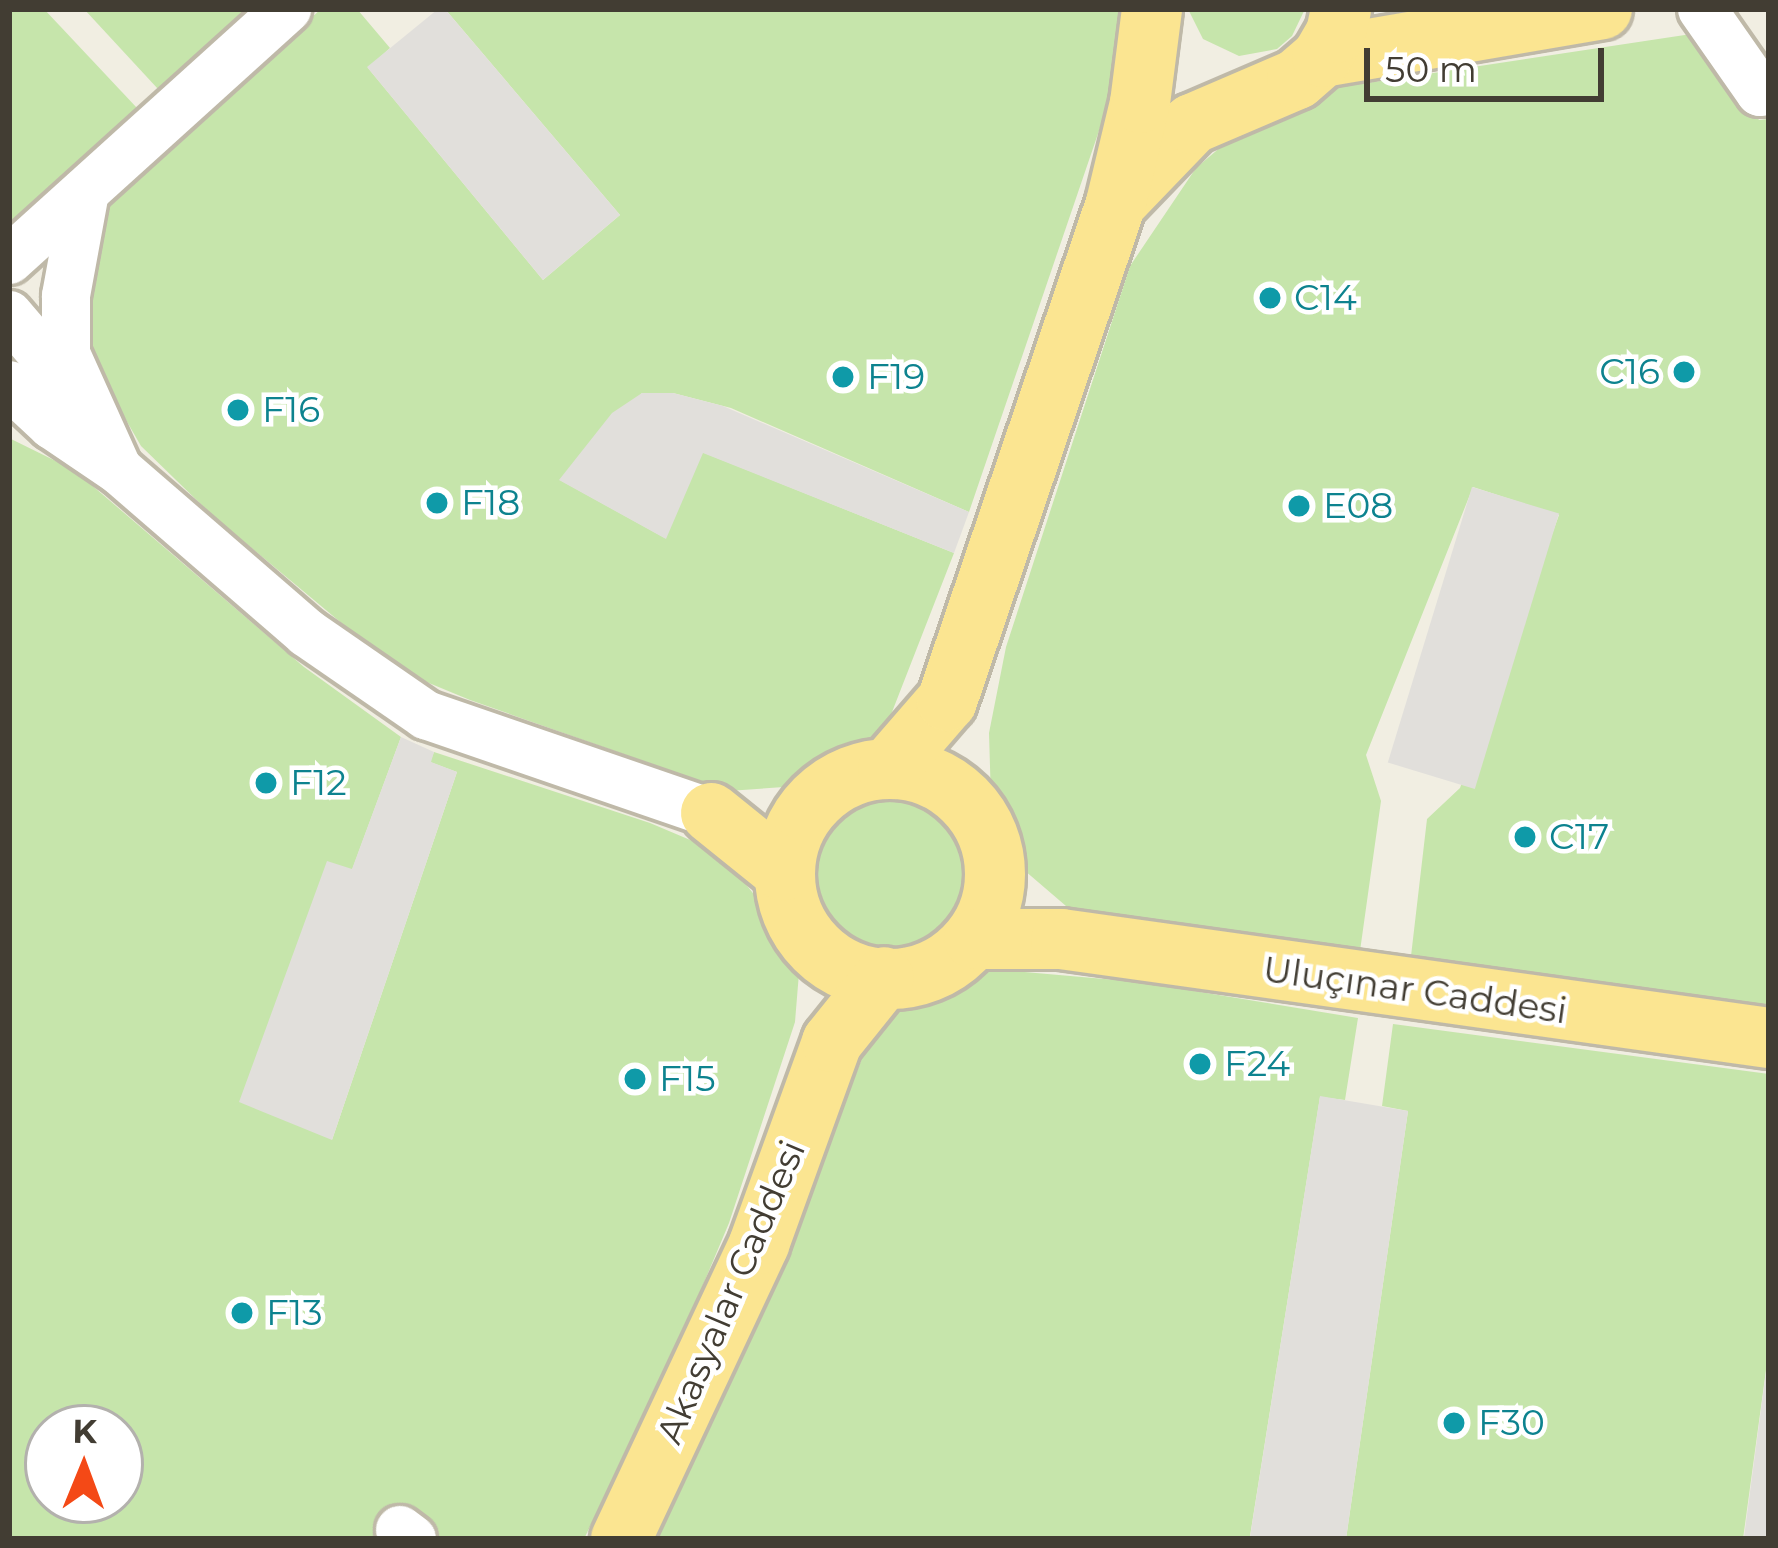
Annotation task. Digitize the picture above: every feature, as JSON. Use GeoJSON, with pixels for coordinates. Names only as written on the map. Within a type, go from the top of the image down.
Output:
{"type":"FeatureCollection","features":[{"type":"Feature","properties":{"kind":"main road"},"geometry":{"type":"LineString","coordinates":[[1116,203],[1192,124],[1297,80],[1331,33],[1406,47],[1561,10]]}},
{"type":"Feature","properties":{"kind":"main road"},"geometry":{"type":"LineString","coordinates":[[1152,11],[1163,44],[1183,69],[1211,86],[1259,93]]}},
{"type":"Feature","properties":{"kind":"main road"},"geometry":{"type":"LineString","coordinates":[[888,769],[947,701],[1116,203],[1140,103],[1152,11]]}},
{"type":"Feature","properties":{"kind":"main road"},"geometry":{"type":"LineString","coordinates":[[947,701],[956,791]]}},
{"type":"Feature","properties":{"kind":"main road"},"geometry":{"type":"LineString","coordinates":[[823,958],[884,977],[922,973],[957,957],[986,914],[989,836],[956,791],[926,775],[888,769],[855,775],[834,786],[792,843],[792,914],[823,958],[832,1042]]}},
{"type":"Feature","properties":{"kind":"main road"},"geometry":{"type":"LineString","coordinates":[[711,813],[792,843]]}},
{"type":"Feature","properties":{"kind":"main road","name":"Uluçınar Caddesi"},"geometry":{"type":"LineString","coordinates":[[986,914],[1061,939],[1769,1038]]}},
{"type":"Feature","properties":{"kind":"main road"},"geometry":{"type":"LineString","coordinates":[[832,1042],[884,977]]}},
{"type":"Feature","properties":{"kind":"main road","name":"Akasyalar Caddesi"},"geometry":{"type":"LineString","coordinates":[[621,1539],[758,1244],[832,1042]]}},
{"type":"Feature","properties":{"kind":"street"},"geometry":{"type":"LineString","coordinates":[[9,260],[287,9]]}},
{"type":"Feature","properties":{"kind":"street"},"geometry":{"type":"LineString","coordinates":[[1702,9],[1760,92],[1769,91]]}},
{"type":"Feature","properties":{"kind":"street"},"geometry":{"type":"LineString","coordinates":[[48,413],[66,354],[67,296],[86,192]]}},
{"type":"Feature","properties":{"kind":"street"},"geometry":{"type":"LineString","coordinates":[[9,314],[48,413]]}},
{"type":"Feature","properties":{"kind":"street"},"geometry":{"type":"LineString","coordinates":[[9,385],[119,471],[308,633],[426,716],[711,813]]}},
{"type":"Feature","properties":{"kind":"green space"},"geometry":{"type":"Polygon","coordinates":[[[9,9],[44,9],[137,108],[9,225],[9,9]]]}},
{"type":"Feature","properties":{"kind":"green space"},"geometry":{"type":"Polygon","coordinates":[[[84,9],[250,9],[158,89],[84,9]]]}},
{"type":"Feature","properties":{"kind":"green space"},"geometry":{"type":"Polygon","coordinates":[[[321,9],[357,9],[390,48],[368,68],[543,280],[620,215],[445,9],[1130,9],[1102,122],[969,512],[731,408],[673,393],[642,393],[560,480],[665,538],[702,452],[954,553],[885,730],[833,767],[784,787],[728,791],[470,700],[412,676],[375,651],[212,515],[141,446],[88,354],[82,298],[100,210],[321,9]]]}},
{"type":"Feature","properties":{"kind":"green space"},"geometry":{"type":"Polygon","coordinates":[[[1188,9],[1305,9],[1292,36],[1277,49],[1239,56],[1203,39],[1188,9]]]}},
{"type":"Feature","properties":{"kind":"green space"},"geometry":{"type":"Polygon","coordinates":[[[1698,33],[1759,120],[1769,119],[1769,1007],[1411,956],[1427,819],[1460,788],[1559,515],[1473,487],[1366,755],[1381,801],[1360,951],[1073,912],[1024,870],[991,800],[989,733],[1006,647],[1130,266],[1196,168],[1281,96],[1698,33]]]}},
{"type":"Feature","properties":{"kind":"green space"},"geometry":{"type":"Polygon","coordinates":[[[9,438],[74,470],[304,667],[401,737],[352,870],[327,862],[332,1140],[457,772],[430,762],[434,752],[650,823],[721,853],[768,912],[799,973],[795,1022],[729,1223],[682,1335],[584,1539],[9,1539],[9,438]]]}},
{"type":"Feature","properties":{"kind":"green space"},"geometry":{"type":"Polygon","coordinates":[[[890,791],[922,797],[949,815],[967,842],[973,874],[967,906],[949,933],[922,951],[890,957],[858,951],[831,933],[813,906],[807,874],[813,842],[831,815],[858,797],[890,791]]]}},
{"type":"Feature","properties":{"kind":"green space"},"geometry":{"type":"Polygon","coordinates":[[[1002,970],[1139,982],[1358,1018],[1345,1100],[1320,1097],[1250,1536],[1265,1539],[655,1539],[775,1285],[869,1040],[896,1005],[951,978],[1002,970]]]}},
{"type":"Feature","properties":{"kind":"green space"},"geometry":{"type":"Polygon","coordinates":[[[1393,1024],[1769,1074],[1769,1348],[1743,1539],[1346,1539],[1408,1111],[1382,1106],[1393,1024]]]}},
{"type":"Feature","properties":{"kind":"shaded area"},"geometry":{"type":"Polygon","coordinates":[[[438,9],[445,9],[620,215],[543,280],[367,67],[438,9]]]}},
{"type":"Feature","properties":{"kind":"shaded area"},"geometry":{"type":"Polygon","coordinates":[[[642,393],[673,393],[723,406],[969,512],[954,553],[703,453],[666,539],[559,480],[612,413],[642,393]]]}},
{"type":"Feature","properties":{"kind":"shaded area"},"geometry":{"type":"Polygon","coordinates":[[[1472,487],[1559,514],[1475,789],[1388,762],[1472,487]]]}},
{"type":"Feature","properties":{"kind":"shaded area"},"geometry":{"type":"Polygon","coordinates":[[[401,737],[434,752],[431,762],[457,772],[332,1140],[239,1102],[327,861],[352,869],[401,737]]]}},
{"type":"Feature","properties":{"kind":"shaded area"},"geometry":{"type":"Polygon","coordinates":[[[1320,1096],[1408,1111],[1346,1539],[1250,1537],[1320,1096]]]}},
{"type":"Feature","properties":{"kind":"shaded area"},"geometry":{"type":"Polygon","coordinates":[[[1769,1349],[1769,1539],[1743,1539],[1744,1537],[1769,1349]]]}},
{"type":"Feature","properties":{"kind":"place","name":"C14"},"geometry":{"type":"Point","coordinates":[1270,298]}},
{"type":"Feature","properties":{"kind":"place","name":"C16"},"geometry":{"type":"Point","coordinates":[1684,372]}},
{"type":"Feature","properties":{"kind":"place","name":"F19"},"geometry":{"type":"Point","coordinates":[843,377]}},
{"type":"Feature","properties":{"kind":"place","name":"F16"},"geometry":{"type":"Point","coordinates":[238,410]}},
{"type":"Feature","properties":{"kind":"place","name":"F18"},"geometry":{"type":"Point","coordinates":[437,503]}},
{"type":"Feature","properties":{"kind":"place","name":"E08"},"geometry":{"type":"Point","coordinates":[1299,506]}},
{"type":"Feature","properties":{"kind":"place","name":"F12"},"geometry":{"type":"Point","coordinates":[266,783]}},
{"type":"Feature","properties":{"kind":"place","name":"C17"},"geometry":{"type":"Point","coordinates":[1525,837]}},
{"type":"Feature","properties":{"kind":"place","name":"F24"},"geometry":{"type":"Point","coordinates":[1200,1064]}},
{"type":"Feature","properties":{"kind":"place","name":"F15"},"geometry":{"type":"Point","coordinates":[635,1079]}},
{"type":"Feature","properties":{"kind":"place","name":"F13"},"geometry":{"type":"Point","coordinates":[242,1313]}},
{"type":"Feature","properties":{"kind":"place","name":"F30"},"geometry":{"type":"Point","coordinates":[1454,1423]}}]}
